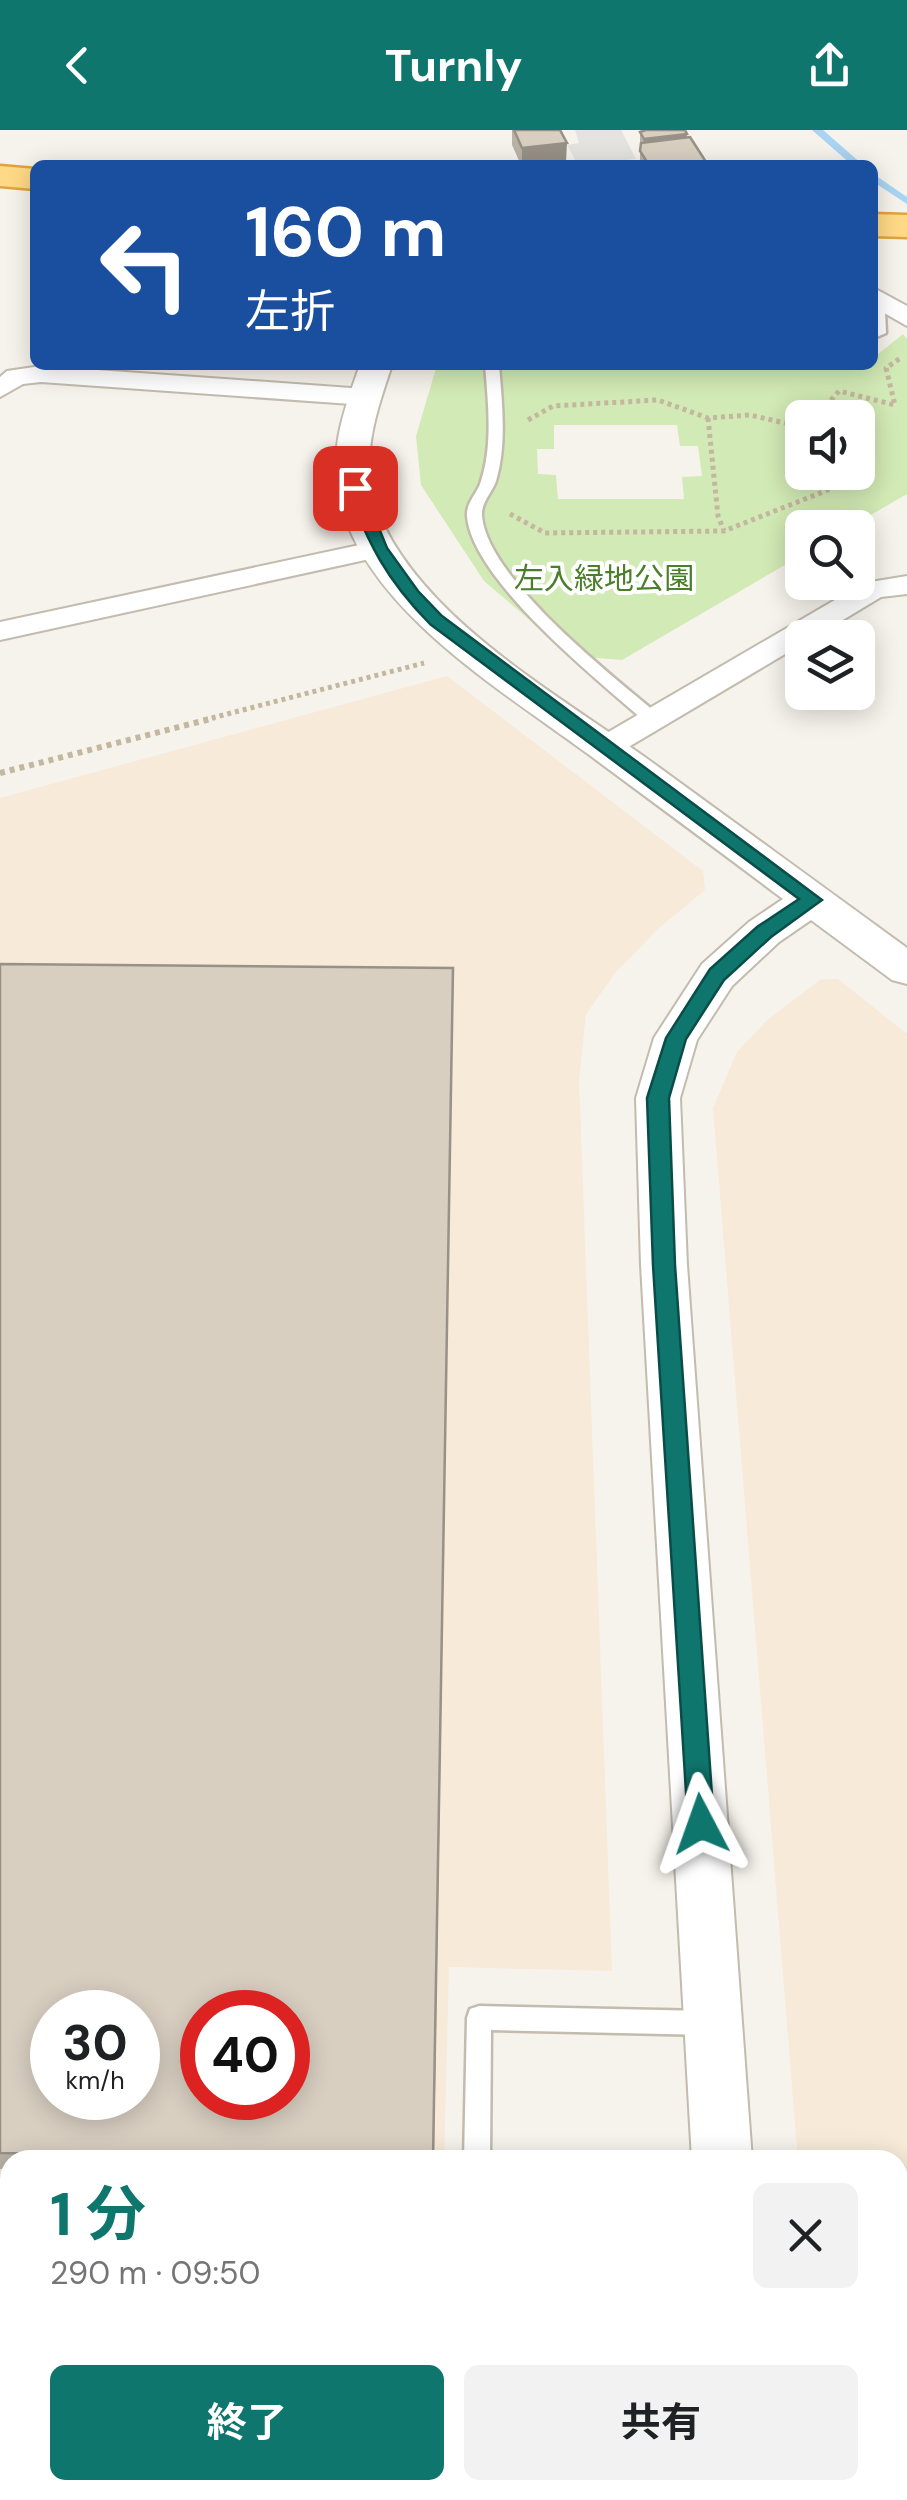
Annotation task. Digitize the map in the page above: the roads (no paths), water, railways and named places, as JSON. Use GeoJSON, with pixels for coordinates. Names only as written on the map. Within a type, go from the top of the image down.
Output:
{"type":"FeatureCollection","features":[{"type":"Feature","properties":{"kind":"highway"},"geometry":{"type":"LineString","coordinates":[[0,176],[30,179]]}},
{"type":"Feature","properties":{"kind":"highway"},"geometry":{"type":"LineString","coordinates":[[0,208],[30,211]]}},
{"type":"Feature","properties":{"kind":"highway"},"geometry":{"type":"LineString","coordinates":[[878,225],[907,226]]}},
{"type":"Feature","properties":{"kind":"highway"},"geometry":{"type":"LineString","coordinates":[[878,257],[907,258]]}},
{"type":"Feature","properties":{"kind":"street"},"geometry":{"type":"LineString","coordinates":[[878,298],[907,318]]}},
{"type":"Feature","properties":{"kind":"street"},"geometry":{"type":"LineString","coordinates":[[0,389],[16,377],[41,374],[371,381],[352,450],[355,488],[378,549],[412,595],[436,620],[604,748],[907,969]]}},
{"type":"Feature","properties":{"kind":"street"},"geometry":{"type":"LineString","coordinates":[[0,631],[378,549]]}},
{"type":"Feature","properties":{"kind":"street"},"geometry":{"type":"LineString","coordinates":[[604,748],[874,589],[907,585]]}},
{"type":"Feature","properties":{"kind":"street"},"geometry":{"type":"LineString","coordinates":[[721,2150],[664,1265],[658,1098],[676,1038],[717,974],[764,932],[812,900]]}},
{"type":"Feature","properties":{"kind":"lane"},"geometry":{"type":"LineString","coordinates":[[492,370],[495,440],[486,490],[473,516],[480,540],[523,601],[654,719]]}},
{"type":"Feature","properties":{"kind":"lane"},"geometry":{"type":"LineString","coordinates":[[478,2150],[479,2018],[714,2023]]}},
{"type":"Feature","properties":{"kind":"waterway"},"geometry":{"type":"LineString","coordinates":[[817,130],[852,160]]}},
{"type":"Feature","properties":{"kind":"waterway"},"geometry":{"type":"LineString","coordinates":[[878,180],[907,201]]}},
{"type":"Feature","properties":{"kind":"park label","name":"左入緑地公園"},"geometry":{"type":"Point","coordinates":[604,578]}}]}
